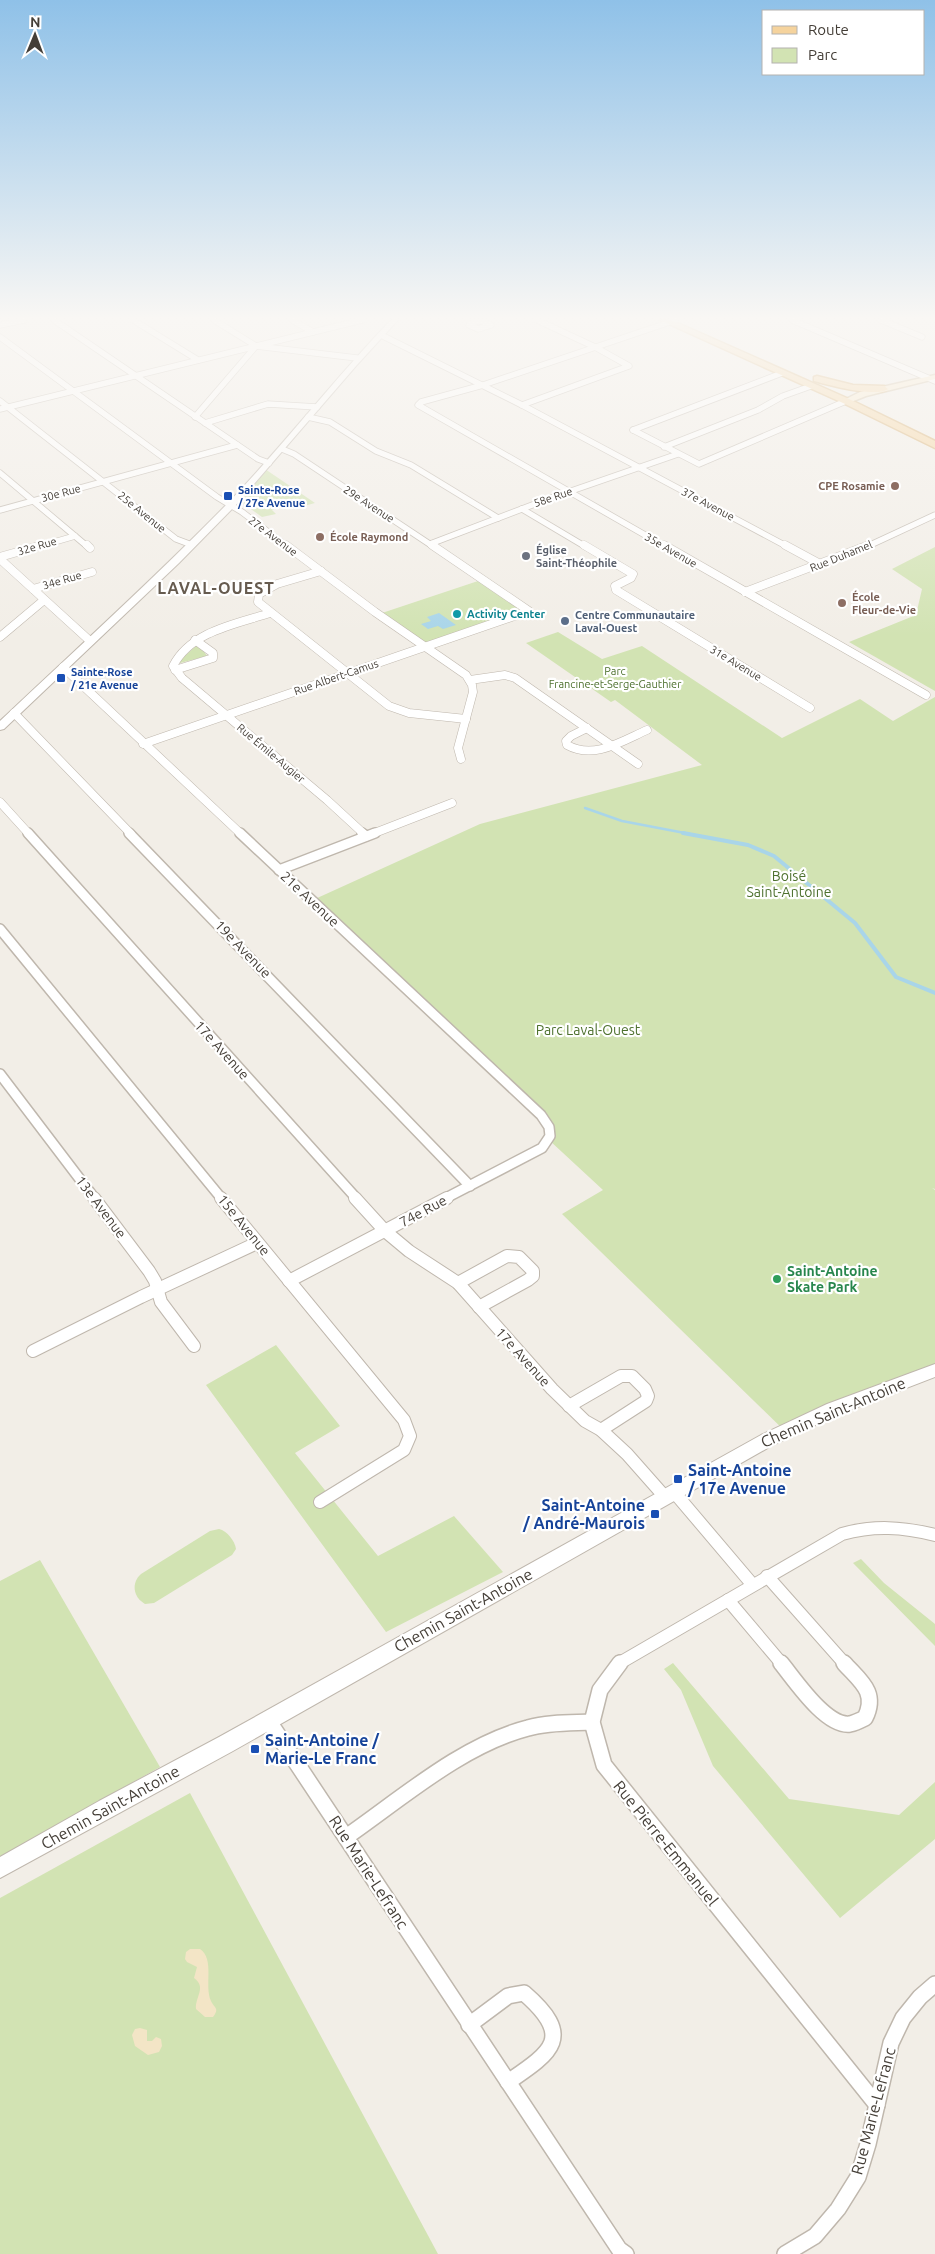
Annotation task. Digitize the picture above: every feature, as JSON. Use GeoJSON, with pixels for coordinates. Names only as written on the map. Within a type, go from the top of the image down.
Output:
{"type":"FeatureCollection","features":[{"type":"Feature","properties":{"kind":"main road"},"geometry":{"type":"LineString","coordinates":[[900,425],[935,444]]}},
{"type":"Feature","properties":{"kind":"main road"},"geometry":{"type":"LineString","coordinates":[[913,425],[935,438]]}},
{"type":"Feature","properties":{"kind":"street","name":"25e Avenue"},"geometry":{"type":"LineString","coordinates":[[31,425],[176,539],[192,545]]}},
{"type":"Feature","properties":{"kind":"street","name":"27e Avenue"},"geometry":{"type":"LineString","coordinates":[[120,425],[217,497],[231,504],[470,680]]}},
{"type":"Feature","properties":{"kind":"street"},"geometry":{"type":"LineString","coordinates":[[208,425],[258,459],[269,463]]}},
{"type":"Feature","properties":{"kind":"street"},"geometry":{"type":"LineString","coordinates":[[0,727],[170,568],[282,449],[301,425]]}},
{"type":"Feature","properties":{"kind":"street"},"geometry":{"type":"LineString","coordinates":[[335,425],[376,451],[411,464],[498,518]]}},
{"type":"Feature","properties":{"kind":"street","name":"35e Avenue"},"geometry":{"type":"LineString","coordinates":[[452,425],[926,695]]}},
{"type":"Feature","properties":{"kind":"street","name":"37e Avenue"},"geometry":{"type":"LineString","coordinates":[[559,425],[822,565]]}},
{"type":"Feature","properties":{"kind":"street"},"geometry":{"type":"LineString","coordinates":[[646,425],[633,430],[700,464],[793,425]]}},
{"type":"Feature","properties":{"kind":"street"},"geometry":{"type":"LineString","coordinates":[[664,447],[719,425]]}},
{"type":"Feature","properties":{"kind":"street","name":"30e Rue"},"geometry":{"type":"LineString","coordinates":[[0,510],[237,445]]}},
{"type":"Feature","properties":{"kind":"street","name":"29e Avenue"},"geometry":{"type":"LineString","coordinates":[[282,449],[291,452],[529,611]]}},
{"type":"Feature","properties":{"kind":"street","name":"58e Rue"},"geometry":{"type":"LineString","coordinates":[[430,544],[568,492],[678,454]]}},
{"type":"Feature","properties":{"kind":"street"},"geometry":{"type":"LineString","coordinates":[[0,473],[90,548]]}},
{"type":"Feature","properties":{"kind":"street","name":"31e Avenue"},"geometry":{"type":"LineString","coordinates":[[522,509],[633,574],[631,578],[615,586],[616,590],[810,708]]}},
{"type":"Feature","properties":{"kind":"street","name":"Rue Duhamel"},"geometry":{"type":"LineString","coordinates":[[745,592],[864,548],[935,515]]}},
{"type":"Feature","properties":{"kind":"street","name":"32e Rue"},"geometry":{"type":"LineString","coordinates":[[0,558],[75,536]]}},
{"type":"Feature","properties":{"kind":"street"},"geometry":{"type":"LineString","coordinates":[[0,558],[90,641]]}},
{"type":"Feature","properties":{"kind":"street"},"geometry":{"type":"LineString","coordinates":[[320,571],[277,584],[262,591],[257,598],[258,602],[384,703],[399,711],[466,719]]}},
{"type":"Feature","properties":{"kind":"street","name":"34e Rue"},"geometry":{"type":"LineString","coordinates":[[33,589],[92,572]]}},
{"type":"Feature","properties":{"kind":"street"},"geometry":{"type":"LineString","coordinates":[[0,637],[44,600]]}},
{"type":"Feature","properties":{"kind":"street","name":"Rue Albert-Camus"},"geometry":{"type":"LineString","coordinates":[[143,744],[529,611]]}},
{"type":"Feature","properties":{"kind":"street"},"geometry":{"type":"LineString","coordinates":[[196,640],[213,653],[213,658],[176,670],[173,666],[174,663],[196,640],[204,634],[270,613]]}},
{"type":"Feature","properties":{"kind":"street","name":"21e Avenue"},"geometry":{"type":"LineString","coordinates":[[63,667],[143,744],[536,1110],[546,1121],[550,1135]]}},
{"type":"Feature","properties":{"kind":"street","name":"Rue Émile-Augier"},"geometry":{"type":"LineString","coordinates":[[176,670],[225,715],[328,800],[366,836]]}},
{"type":"Feature","properties":{"kind":"street"},"geometry":{"type":"LineString","coordinates":[[461,759],[458,748],[472,698],[470,680],[510,676],[638,764]]}},
{"type":"Feature","properties":{"kind":"street","name":"19e Avenue"},"geometry":{"type":"LineString","coordinates":[[14,713],[470,1186]]}},
{"type":"Feature","properties":{"kind":"street"},"geometry":{"type":"LineString","coordinates":[[587,728],[571,736],[566,741],[567,745],[573,750],[590,752],[647,730]]}},
{"type":"Feature","properties":{"kind":"street","name":"17e Avenue"},"geometry":{"type":"LineString","coordinates":[[0,802],[385,1231],[409,1251],[458,1283],[569,1406],[585,1421],[601,1430],[670,1495],[752,1584]]}},
{"type":"Feature","properties":{"kind":"street"},"geometry":{"type":"LineString","coordinates":[[279,870],[452,803]]}},
{"type":"Feature","properties":{"kind":"street","name":"15e Avenue"},"geometry":{"type":"LineString","coordinates":[[0,928],[404,1420],[410,1436],[404,1450],[320,1502]]}},
{"type":"Feature","properties":{"kind":"street","name":"13e Avenue"},"geometry":{"type":"LineString","coordinates":[[0,1074],[149,1272],[158,1289],[161,1302],[194,1346]]}},
{"type":"Feature","properties":{"kind":"street","name":"74e Rue"},"geometry":{"type":"LineString","coordinates":[[289,1281],[542,1148],[547,1144],[550,1135]]}},
{"type":"Feature","properties":{"kind":"street"},"geometry":{"type":"LineString","coordinates":[[33,1351],[158,1289],[257,1243]]}},
{"type":"Feature","properties":{"kind":"street"},"geometry":{"type":"LineString","coordinates":[[458,1283],[507,1256],[520,1257],[533,1271],[533,1276],[528,1280],[479,1307]]}},
{"type":"Feature","properties":{"kind":"street","name":"Chemin Saint-Antoine"},"geometry":{"type":"LineString","coordinates":[[0,1868],[767,1440],[833,1410],[935,1370]]}},
{"type":"Feature","properties":{"kind":"street"},"geometry":{"type":"LineString","coordinates":[[569,1406],[621,1376],[632,1376],[645,1389],[648,1396],[646,1401],[601,1430]]}},
{"type":"Feature","properties":{"kind":"street","name":"Rue Pierre-Emmanuel"},"geometry":{"type":"LineString","coordinates":[[877,2105],[604,1765],[592,1722],[600,1690],[620,1663],[752,1584],[842,1534],[863,1527],[882,1526],[908,1528],[935,1535]]}},
{"type":"Feature","properties":{"kind":"street"},"geometry":{"type":"LineString","coordinates":[[728,1600],[820,1708],[834,1720],[850,1724],[865,1718],[871,1706],[868,1690],[767,1576]]}},
{"type":"Feature","properties":{"kind":"street","name":"Rue Marie-Lefranc"},"geometry":{"type":"LineString","coordinates":[[268,1720],[619,2249],[626,2254]]}},
{"type":"Feature","properties":{"kind":"street"},"geometry":{"type":"LineString","coordinates":[[346,1837],[463,1757],[488,1744],[520,1730],[549,1724],[592,1722]]}},
{"type":"Feature","properties":{"kind":"street","name":"Rue Marie-Lefranc"},"geometry":{"type":"LineString","coordinates":[[785,2254],[815,2236],[838,2209],[858,2177],[868,2144],[891,2043],[903,2018],[915,2002],[935,1984]]}},
{"type":"Feature","properties":{"kind":"street"},"geometry":{"type":"LineString","coordinates":[[469,2025],[508,1996],[524,1992],[536,2002],[548,2020],[553,2036],[548,2051],[508,2082]]}},
{"type":"Feature","properties":{"kind":"green space"},"geometry":{"type":"Polygon","coordinates":[[[265,469],[315,503],[293,509],[288,505],[272,510],[276,514],[262,517],[237,499],[265,469]]]}},
{"type":"Feature","properties":{"kind":"green space"},"geometry":{"type":"Polygon","coordinates":[[[935,547],[935,691],[849,642],[916,615],[922,589],[892,569],[935,547]]]}},
{"type":"Feature","properties":{"kind":"green space"},"geometry":{"type":"Polygon","coordinates":[[[484,579],[527,611],[427,646],[379,614],[484,579]]]}},
{"type":"Feature","properties":{"kind":"green space"},"geometry":{"type":"Polygon","coordinates":[[[558,632],[602,659],[642,646],[782,738],[860,699],[893,721],[935,697],[935,1189],[932,1188],[935,1190],[935,1370],[833,1409],[791,1437],[562,1214],[603,1190],[549,1140],[551,1128],[315,899],[480,824],[702,765],[615,700],[611,702],[526,643],[558,632]]]}},
{"type":"Feature","properties":{"kind":"green space"},"geometry":{"type":"Polygon","coordinates":[[[196,646],[200,646],[207,656],[180,663],[180,660],[196,646]]]}},
{"type":"Feature","properties":{"kind":"green space"},"geometry":{"type":"Polygon","coordinates":[[[276,1345],[340,1426],[295,1453],[378,1556],[454,1516],[503,1572],[386,1632],[206,1385],[276,1345]]]}},
{"type":"Feature","properties":{"kind":"green space"},"geometry":{"type":"Polygon","coordinates":[[[219,1529],[228,1534],[234,1543],[236,1549],[232,1555],[154,1603],[145,1604],[138,1598],[135,1586],[141,1574],[210,1531],[219,1529]]]}},
{"type":"Feature","properties":{"kind":"green space"},"geometry":{"type":"Polygon","coordinates":[[[861,1559],[884,1583],[935,1624],[935,1646],[853,1563],[861,1559]]]}},
{"type":"Feature","properties":{"kind":"green space"},"geometry":{"type":"Polygon","coordinates":[[[40,1560],[160,1767],[0,1857],[0,1581],[40,1560]]]}},
{"type":"Feature","properties":{"kind":"green space"},"geometry":{"type":"Polygon","coordinates":[[[673,1663],[789,1799],[899,1815],[935,1782],[935,1839],[840,1918],[713,1766],[681,1690],[664,1669],[673,1663]]]}},
{"type":"Feature","properties":{"kind":"green space"},"geometry":{"type":"Polygon","coordinates":[[[190,1793],[438,2254],[0,2254],[0,1898],[190,1793]]]}},
{"type":"Feature","properties":{"kind":"sand"},"geometry":{"type":"Polygon","coordinates":[[[190,1949],[200,1949],[207,1959],[209,1995],[216,2008],[213,2017],[205,2017],[196,2009],[200,1985],[194,1978],[197,1967],[185,1959],[186,1952],[190,1949]]]}},
{"type":"Feature","properties":{"kind":"sand"},"geometry":{"type":"Polygon","coordinates":[[[135,2029],[147,2030],[147,2041],[152,2041],[156,2037],[161,2039],[162,2046],[159,2052],[148,2055],[135,2046],[132,2035],[135,2029]]]}},
{"type":"Feature","properties":{"kind":"water"},"geometry":{"type":"Polygon","coordinates":[[[439,613],[456,625],[443,629],[438,626],[428,629],[421,624],[431,621],[427,617],[439,613]]]}},
{"type":"Feature","properties":{"kind":"waterway"},"geometry":{"type":"LineString","coordinates":[[585,808],[622,821],[690,834]]}},
{"type":"Feature","properties":{"kind":"waterway"},"geometry":{"type":"LineString","coordinates":[[683,833],[748,845],[774,856],[855,923],[896,977],[935,993]]}},
{"type":"Feature","properties":{"kind":"place","name":"CPE Rosamie"},"geometry":{"type":"Point","coordinates":[895,486]}},
{"type":"Feature","properties":{"kind":"place","name":"Sainte-Rose / 27e Avenue"},"geometry":{"type":"Point","coordinates":[228,496]}},
{"type":"Feature","properties":{"kind":"place","name":"École Raymond"},"geometry":{"type":"Point","coordinates":[320,537]}},
{"type":"Feature","properties":{"kind":"place","name":"Église Saint-Théophile"},"geometry":{"type":"Point","coordinates":[526,556]}},
{"type":"Feature","properties":{"kind":"place","name":"École Fleur-de-Vie"},"geometry":{"type":"Point","coordinates":[842,603]}},
{"type":"Feature","properties":{"kind":"place","name":"Activity Center"},"geometry":{"type":"Point","coordinates":[457,614]}},
{"type":"Feature","properties":{"kind":"place","name":"Centre Communautaire Laval-Ouest"},"geometry":{"type":"Point","coordinates":[565,621]}},
{"type":"Feature","properties":{"kind":"place","name":"Sainte-Rose / 21e Avenue"},"geometry":{"type":"Point","coordinates":[61,678]}},
{"type":"Feature","properties":{"kind":"place","name":"Saint-Antoine Skate Park"},"geometry":{"type":"Point","coordinates":[777,1279]}},
{"type":"Feature","properties":{"kind":"place","name":"Saint-Antoine / 17e Avenue"},"geometry":{"type":"Point","coordinates":[678,1479]}},
{"type":"Feature","properties":{"kind":"place","name":"Saint-Antoine / André-Maurois"},"geometry":{"type":"Point","coordinates":[655,1514]}},
{"type":"Feature","properties":{"kind":"place","name":"Saint-Antoine / Marie-Le Franc"},"geometry":{"type":"Point","coordinates":[255,1749]}},
{"type":"Feature","properties":{"kind":"district","name":"LAVAL-OUEST"},"geometry":{"type":"Point","coordinates":[216,588]}},
{"type":"Feature","properties":{"kind":"park label","name":"Parc Francine-et-Serge-Gauthier"},"geometry":{"type":"Point","coordinates":[615,677]}},
{"type":"Feature","properties":{"kind":"park label","name":"Boisé Saint-Antoine"},"geometry":{"type":"Point","coordinates":[789,884]}},
{"type":"Feature","properties":{"kind":"park label","name":"Parc Laval-Ouest"},"geometry":{"type":"Point","coordinates":[588,1030]}}]}
